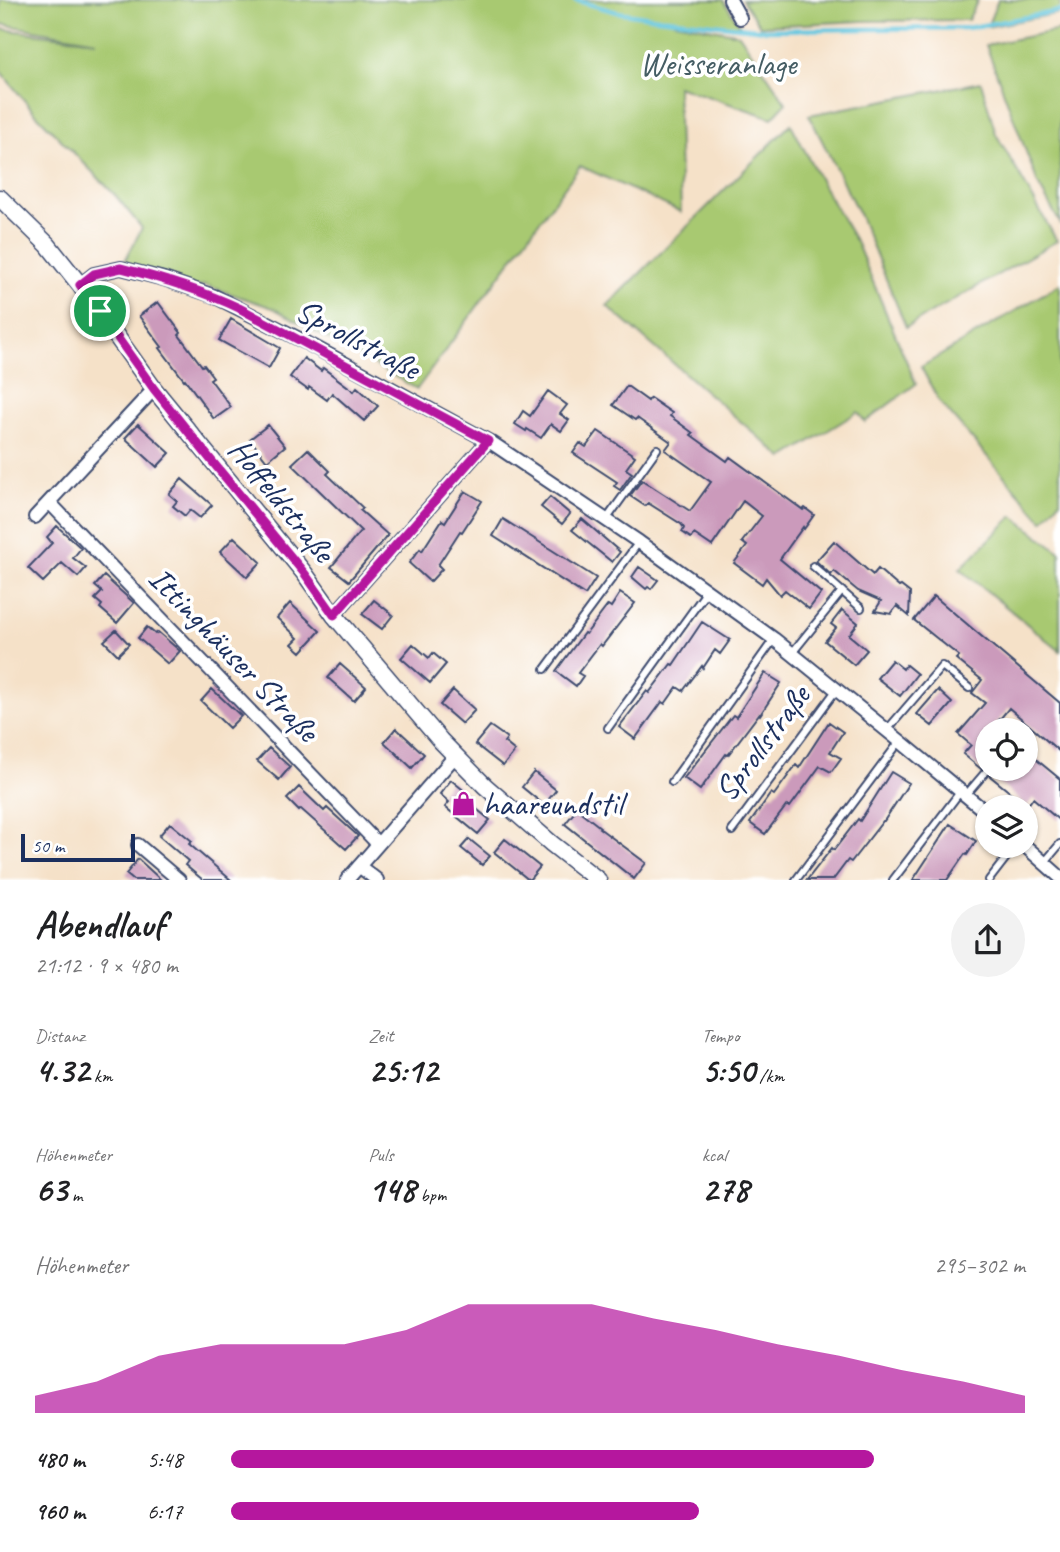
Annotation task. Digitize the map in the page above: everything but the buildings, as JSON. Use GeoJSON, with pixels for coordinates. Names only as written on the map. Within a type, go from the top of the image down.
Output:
{"type":"FeatureCollection","features":[{"type":"Feature","properties":{"kind":"street"},"geometry":{"type":"LineString","coordinates":[[730,0],[740,18]]}},
{"type":"Feature","properties":{"kind":"street","name":"Hoffeldstraße"},"geometry":{"type":"LineString","coordinates":[[0,198],[48,245],[154,389],[305,574],[334,615],[440,740],[485,786],[598,880]]}},
{"type":"Feature","properties":{"kind":"street","name":"Sprollstraße"},"geometry":{"type":"LineString","coordinates":[[80,285],[94,274],[121,268],[214,296],[488,441],[639,542],[774,639],[975,803]]}},
{"type":"Feature","properties":{"kind":"street"},"geometry":{"type":"LineString","coordinates":[[35,517],[154,389]]}},
{"type":"Feature","properties":{"kind":"street"},"geometry":{"type":"LineString","coordinates":[[334,615],[488,441]]}},
{"type":"Feature","properties":{"kind":"street","name":"Ittinghäuser Straße"},"geometry":{"type":"LineString","coordinates":[[49,502],[378,845]]}},
{"type":"Feature","properties":{"kind":"street"},"geometry":{"type":"LineString","coordinates":[[347,880],[455,756]]}},
{"type":"Feature","properties":{"kind":"street"},"geometry":{"type":"LineString","coordinates":[[138,845],[179,880]]}},
{"type":"Feature","properties":{"kind":"street"},"geometry":{"type":"LineString","coordinates":[[1038,858],[1060,877]]}},
{"type":"Feature","properties":{"kind":"street"},"geometry":{"type":"LineString","coordinates":[[359,866],[377,880]]}},
{"type":"Feature","properties":{"kind":"lane"},"geometry":{"type":"LineString","coordinates":[[606,520],[656,449]]}},
{"type":"Feature","properties":{"kind":"lane"},"geometry":{"type":"LineString","coordinates":[[545,669],[639,542]]}},
{"type":"Feature","properties":{"kind":"lane"},"geometry":{"type":"LineString","coordinates":[[813,566],[861,608]]}},
{"type":"Feature","properties":{"kind":"lane"},"geometry":{"type":"LineString","coordinates":[[608,728],[707,591]]}},
{"type":"Feature","properties":{"kind":"lane"},"geometry":{"type":"LineString","coordinates":[[792,653],[842,591]]}},
{"type":"Feature","properties":{"kind":"lane","name":"Sprollstraße"},"geometry":{"type":"LineString","coordinates":[[672,782],[774,639]]}},
{"type":"Feature","properties":{"kind":"lane"},"geometry":{"type":"LineString","coordinates":[[887,730],[942,666],[969,688]]}},
{"type":"Feature","properties":{"kind":"lane","name":"Sprollstraße"},"geometry":{"type":"LineString","coordinates":[[732,831],[837,689]]}},
{"type":"Feature","properties":{"kind":"lane"},"geometry":{"type":"LineString","coordinates":[[796,880],[901,741]]}},
{"type":"Feature","properties":{"kind":"lane"},"geometry":{"type":"LineString","coordinates":[[893,880],[976,781]]}},
{"type":"Feature","properties":{"kind":"lane"},"geometry":{"type":"LineString","coordinates":[[1044,863],[1060,844]]}},
{"type":"Feature","properties":{"kind":"lane"},"geometry":{"type":"LineString","coordinates":[[989,880],[1006,858]]}},
{"type":"Feature","properties":{"kind":"green space","name":"Weisseranlage"},"geometry":{"type":"Polygon","coordinates":[[[0,0],[723,0],[741,27],[674,22],[739,34],[786,103],[772,118],[677,86],[681,212],[580,166],[417,389],[273,308],[205,285],[192,288],[121,268],[142,228],[116,196],[34,112],[0,71],[0,29],[96,41],[0,24],[0,0]]]}},
{"type":"Feature","properties":{"kind":"green space"},"geometry":{"type":"Polygon","coordinates":[[[742,0],[978,0],[968,20],[760,26],[742,0]]]}},
{"type":"Feature","properties":{"kind":"green space"},"geometry":{"type":"Polygon","coordinates":[[[998,0],[1060,0],[1060,13],[987,27],[998,0]]]}},
{"type":"Feature","properties":{"kind":"green space"},"geometry":{"type":"Polygon","coordinates":[[[1060,30],[1060,223],[1039,186],[986,45],[1060,30]]]}},
{"type":"Feature","properties":{"kind":"green space"},"geometry":{"type":"Polygon","coordinates":[[[981,82],[996,134],[1057,241],[906,327],[860,216],[809,115],[981,82]]]}},
{"type":"Feature","properties":{"kind":"green space"},"geometry":{"type":"Polygon","coordinates":[[[791,124],[857,244],[916,384],[865,422],[858,412],[783,458],[607,306],[791,124]]]}},
{"type":"Feature","properties":{"kind":"green space"},"geometry":{"type":"Polygon","coordinates":[[[1060,284],[1060,501],[1043,521],[939,401],[921,367],[1060,284]]]}},
{"type":"Feature","properties":{"kind":"green space"},"geometry":{"type":"Polygon","coordinates":[[[1013,516],[1060,552],[1060,651],[960,569],[1013,516]]]}},
{"type":"Feature","properties":{"kind":"waterway"},"geometry":{"type":"LineString","coordinates":[[575,0],[617,12],[765,30],[967,28],[1060,11]]}},
{"type":"Feature","properties":{"kind":"place","name":"haareundstil"},"geometry":{"type":"Point","coordinates":[463,804]}},
{"type":"Feature","properties":{"kind":"route"},"geometry":{"type":"LineString","coordinates":[[121,268],[164,279],[214,296],[239,308],[488,441],[334,615],[305,574],[154,389],[100,311],[80,285],[94,274],[121,268]]}}]}
